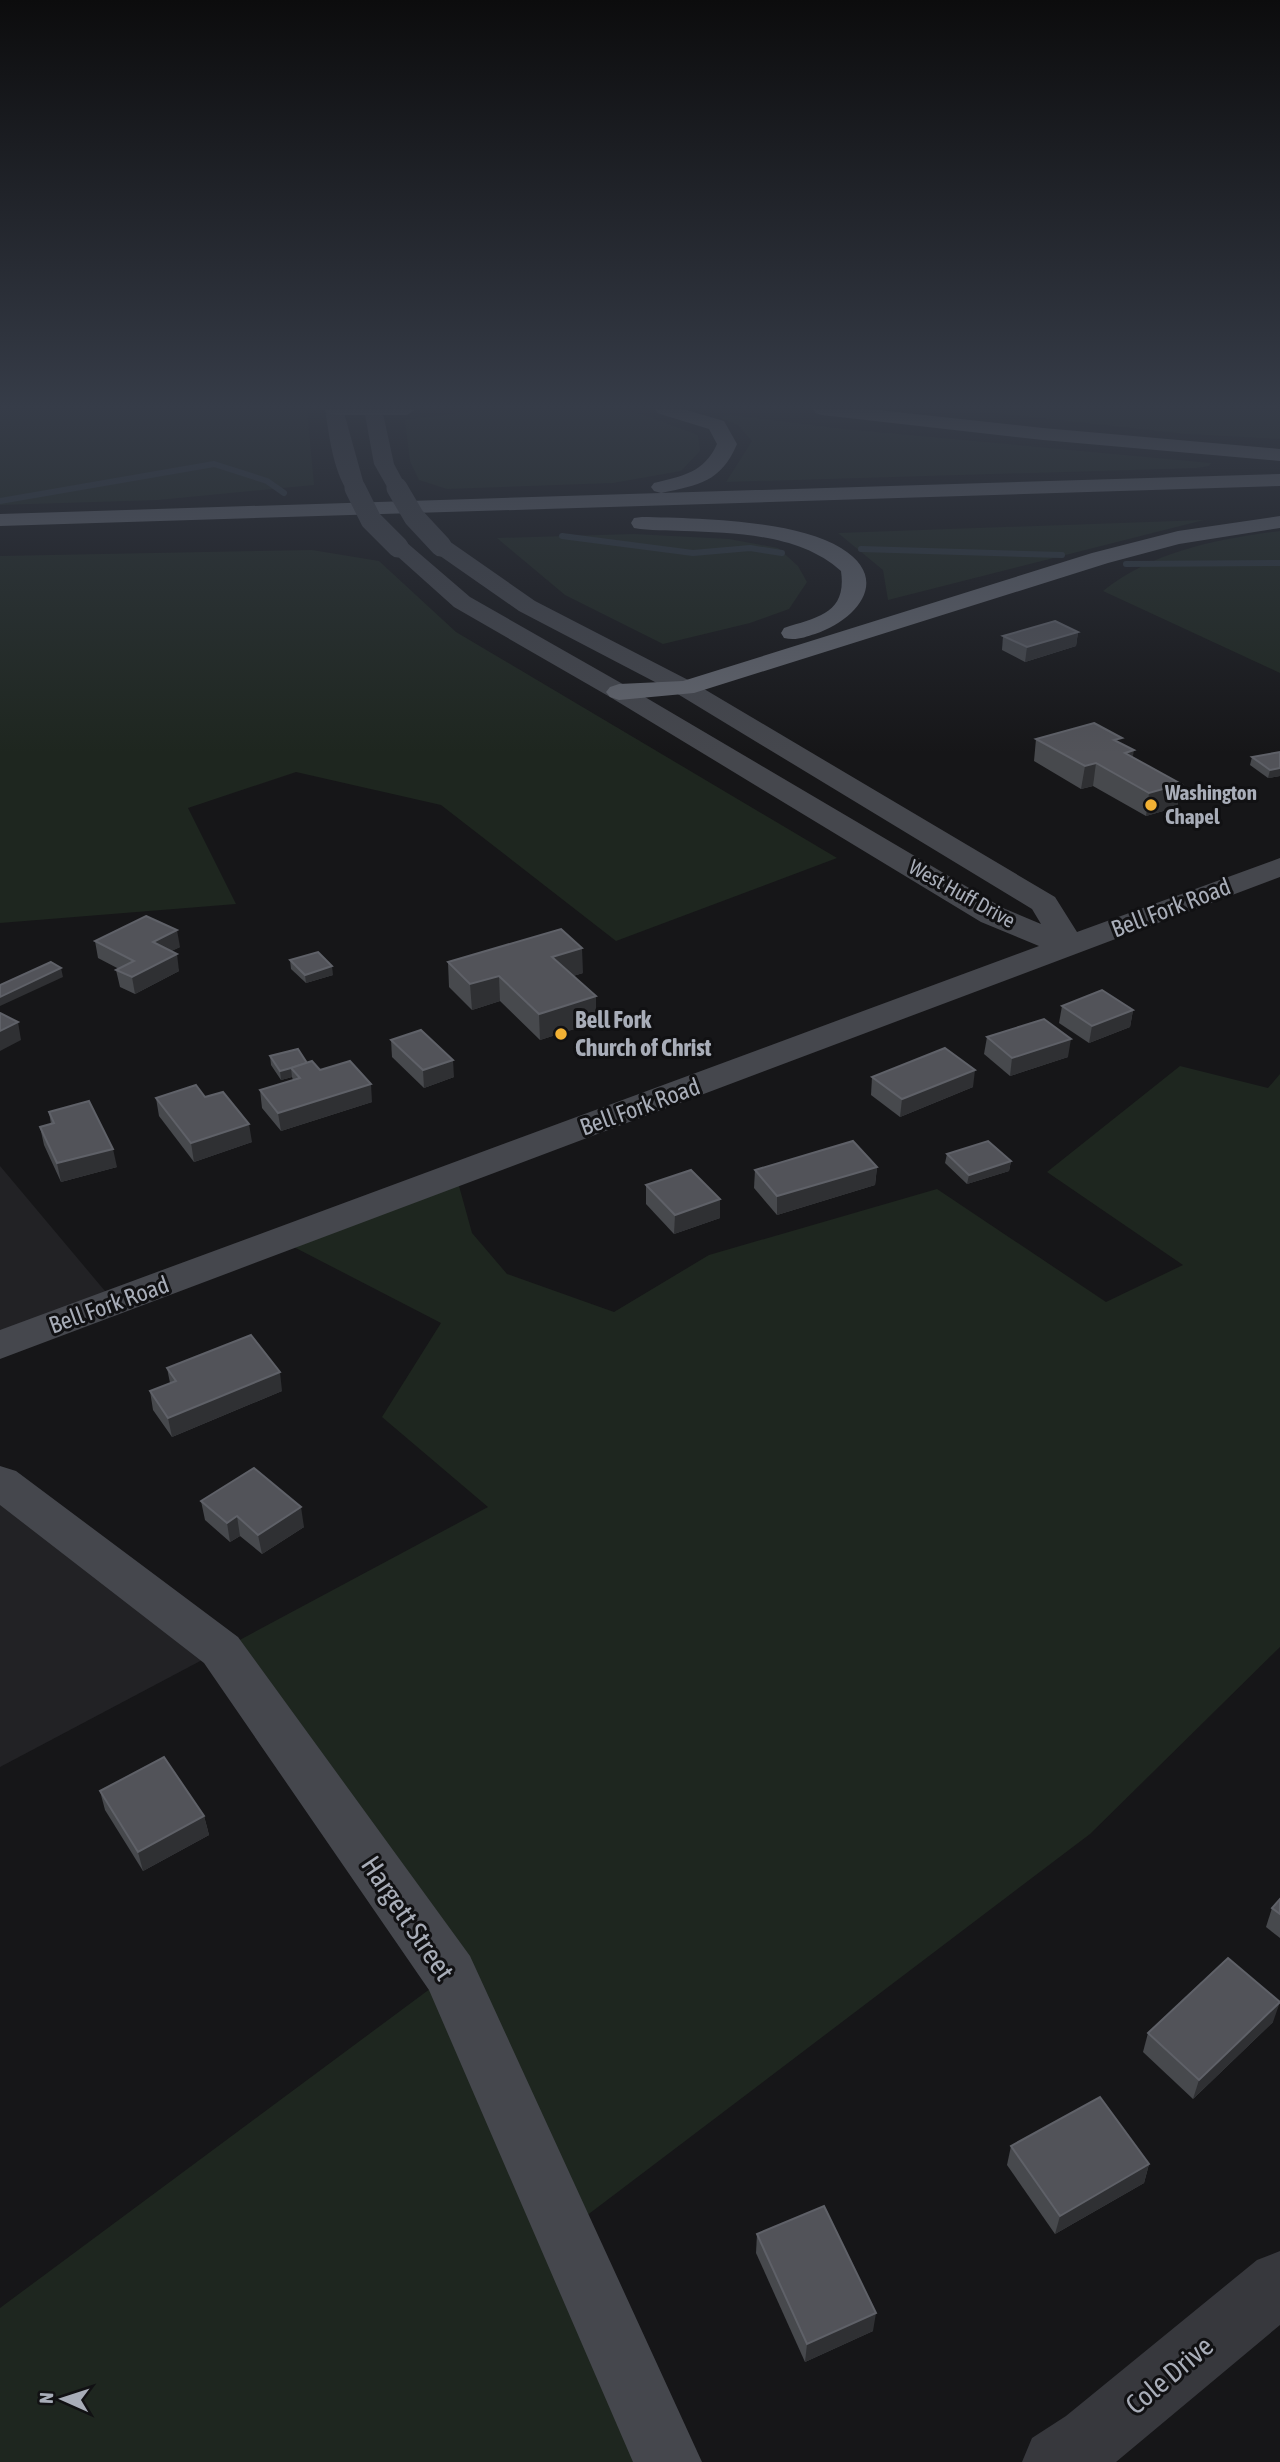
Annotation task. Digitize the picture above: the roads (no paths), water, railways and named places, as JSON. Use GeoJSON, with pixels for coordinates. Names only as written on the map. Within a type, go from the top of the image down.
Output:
{"type":"FeatureCollection","features":[{"type":"Feature","properties":{"kind":"highway"},"geometry":{"type":"LineString","coordinates":[[28,540],[485,524]]}},
{"type":"Feature","properties":{"kind":"highway"},"geometry":{"type":"LineString","coordinates":[[668,524],[744,528],[812,543],[835,554],[849,566],[856,580],[855,591],[845,610],[811,628],[733,650]]}},
{"type":"Feature","properties":{"kind":"highway"},"geometry":{"type":"LineString","coordinates":[[620,692],[1100,558],[1178,538],[1268,524]]}},
{"type":"Feature","properties":{"kind":"highway"},"geometry":{"type":"LineString","coordinates":[[620,692],[655,672]]}},
{"type":"Feature","properties":{"kind":"main road","name":"West Huff Drive"},"geometry":{"type":"LineString","coordinates":[[375,524],[462,602],[620,692],[992,915],[1070,947]]}},
{"type":"Feature","properties":{"kind":"main road","name":"West Huff Drive"},"geometry":{"type":"LineString","coordinates":[[421,524],[441,545],[527,606],[655,672],[683,676],[1044,903],[1070,947]]}},
{"type":"Feature","properties":{"kind":"main road","name":"Bell Fork Road"},"geometry":{"type":"LineString","coordinates":[[0,1345],[1280,867]]}},
{"type":"Feature","properties":{"kind":"main road","name":"Hargett Street"},"geometry":{"type":"LineString","coordinates":[[0,1482],[221,1650],[450,1974],[668,2462]]}},
{"type":"Feature","properties":{"kind":"street","name":"Cole Drive"},"geometry":{"type":"LineString","coordinates":[[1056,2462],[1090,2440],[1280,2283]]}},
{"type":"Feature","properties":{"kind":"waterway"},"geometry":{"type":"LineString","coordinates":[[562,536],[693,553],[750,548],[782,553]]}},
{"type":"Feature","properties":{"kind":"waterway"},"geometry":{"type":"LineString","coordinates":[[861,549],[1062,555]]}},
{"type":"Feature","properties":{"kind":"waterway"},"geometry":{"type":"LineString","coordinates":[[1126,564],[1280,563]]}},
{"type":"Feature","properties":{"kind":"place","name":"Washington Chapel"},"geometry":{"type":"Point","coordinates":[1151,805]}},
{"type":"Feature","properties":{"kind":"place","name":"Bell Fork Church of Christ"},"geometry":{"type":"Point","coordinates":[561,1034]}}]}
